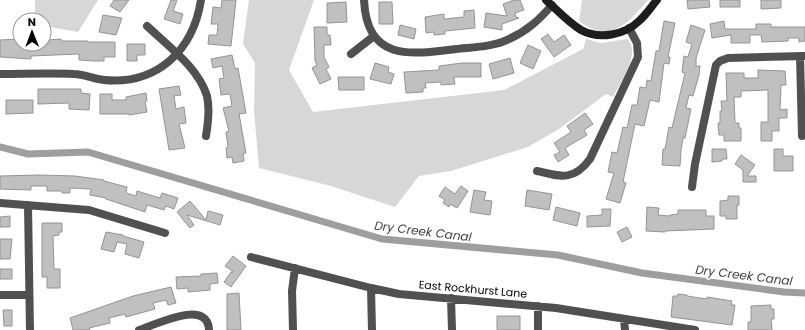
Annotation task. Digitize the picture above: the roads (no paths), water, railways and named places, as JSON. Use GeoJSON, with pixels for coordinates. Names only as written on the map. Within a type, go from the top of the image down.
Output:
{"type":"FeatureCollection","features":[{"type":"Feature","properties":{"kind":"street"},"geometry":{"type":"LineString","coordinates":[[0,74],[74,74],[102,80],[138,78],[157,70],[177,55],[190,35],[196,22],[201,0]]}},
{"type":"Feature","properties":{"kind":"street"},"geometry":{"type":"LineString","coordinates":[[364,0],[368,26],[374,36],[386,46],[401,53],[418,54],[487,46],[509,40],[531,28],[549,3],[582,30],[592,34],[612,34],[629,28],[638,22],[657,0]]}},
{"type":"Feature","properties":{"kind":"street"},"geometry":{"type":"LineString","coordinates":[[147,26],[196,74],[207,96],[209,119],[206,136]]}},
{"type":"Feature","properties":{"kind":"street"},"geometry":{"type":"LineString","coordinates":[[537,171],[558,176],[569,175],[580,171],[590,159],[638,57],[637,43],[629,28]]}},
{"type":"Feature","properties":{"kind":"street"},"geometry":{"type":"LineString","coordinates":[[351,54],[374,36]]}},
{"type":"Feature","properties":{"kind":"street"},"geometry":{"type":"LineString","coordinates":[[692,187],[695,164],[716,65],[720,61],[728,58],[803,56],[802,136]]}},
{"type":"Feature","properties":{"kind":"street"},"geometry":{"type":"LineString","coordinates":[[0,203],[90,210],[165,233]]}},
{"type":"Feature","properties":{"kind":"street"},"geometry":{"type":"LineString","coordinates":[[28,204],[28,295],[30,330]]}},
{"type":"Feature","properties":{"kind":"street","name":"East Rockhurst Lane"},"geometry":{"type":"LineString","coordinates":[[251,257],[399,294],[538,306],[695,330]]}},
{"type":"Feature","properties":{"kind":"street"},"geometry":{"type":"LineString","coordinates":[[293,330],[292,291],[295,268]]}},
{"type":"Feature","properties":{"kind":"street"},"geometry":{"type":"LineString","coordinates":[[371,288],[372,330]]}},
{"type":"Feature","properties":{"kind":"street"},"geometry":{"type":"LineString","coordinates":[[0,295],[28,295]]}},
{"type":"Feature","properties":{"kind":"street"},"geometry":{"type":"LineString","coordinates":[[451,298],[452,330]]}},
{"type":"Feature","properties":{"kind":"street"},"geometry":{"type":"LineString","coordinates":[[538,306],[538,330]]}},
{"type":"Feature","properties":{"kind":"street"},"geometry":{"type":"LineString","coordinates":[[139,330],[190,313],[203,316],[209,330]]}},
{"type":"Feature","properties":{"kind":"street"},"geometry":{"type":"LineString","coordinates":[[624,320],[624,330]]}},
{"type":"Feature","properties":{"kind":"waterway","name":"Dry Creek Canal"},"geometry":{"type":"LineString","coordinates":[[0,147],[28,154],[88,152],[382,239],[558,255],[642,273],[784,292],[805,293]]}}]}
